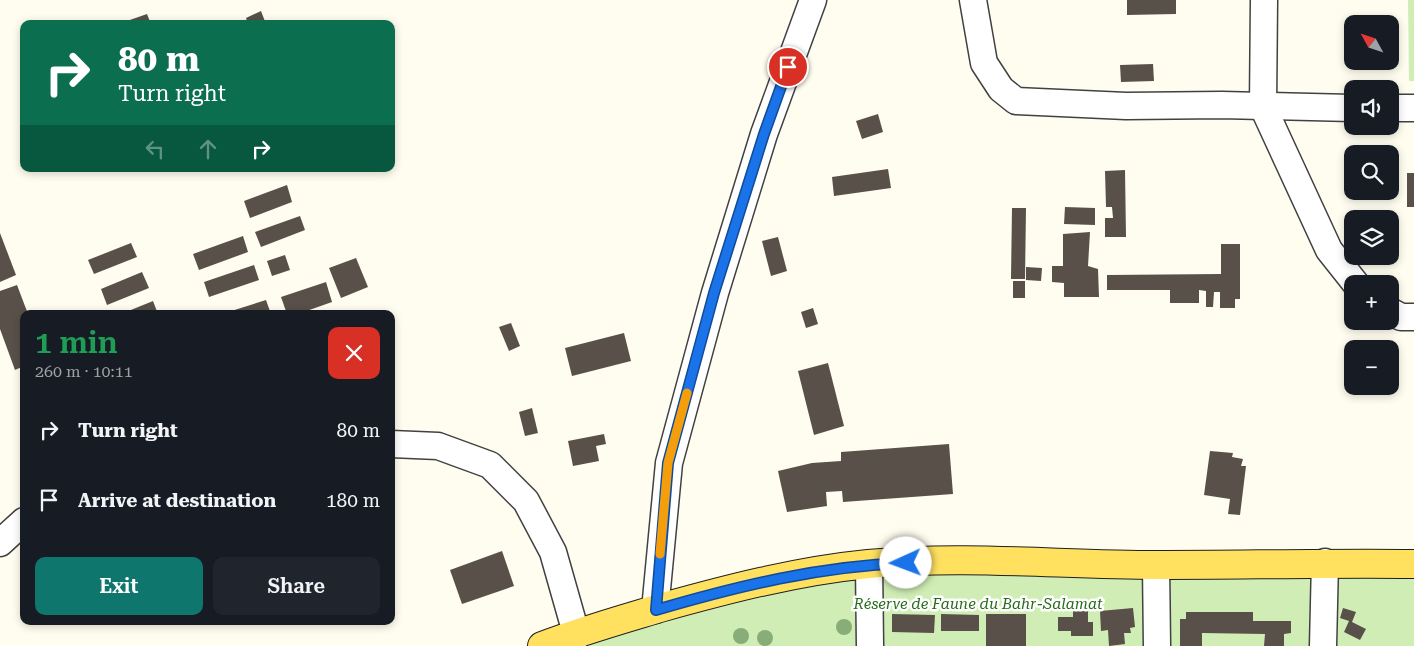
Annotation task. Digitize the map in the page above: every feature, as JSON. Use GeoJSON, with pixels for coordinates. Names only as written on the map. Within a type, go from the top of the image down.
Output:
{"type":"FeatureCollection","features":[{"type":"Feature","properties":{"kind":"main road"},"geometry":{"type":"LineString","coordinates":[[542,646],[574,639],[656,610],[720,591],[783,577],[869,564],[961,561],[1156,565],[1325,562],[1414,564]]}},
{"type":"Feature","properties":{"kind":"street"},"geometry":{"type":"LineString","coordinates":[[656,610],[668,463],[714,293],[764,134],[813,0]]}},
{"type":"Feature","properties":{"kind":"street"},"geometry":{"type":"LineString","coordinates":[[973,0],[984,63],[1001,89],[1016,101],[1126,106],[1222,105],[1344,108]]}},
{"type":"Feature","properties":{"kind":"street"},"geometry":{"type":"LineString","coordinates":[[1264,0],[1263,107],[1329,250],[1349,275]]}},
{"type":"Feature","properties":{"kind":"street"},"geometry":{"type":"LineString","coordinates":[[1399,108],[1414,108]]}},
{"type":"Feature","properties":{"kind":"street"},"geometry":{"type":"LineString","coordinates":[[1399,316],[1414,316]]}},
{"type":"Feature","properties":{"kind":"street"},"geometry":{"type":"LineString","coordinates":[[395,444],[438,446],[490,465],[526,502],[553,552],[574,639]]}},
{"type":"Feature","properties":{"kind":"street"},"geometry":{"type":"LineString","coordinates":[[0,542],[20,524]]}},
{"type":"Feature","properties":{"kind":"street"},"geometry":{"type":"LineString","coordinates":[[1323,646],[1325,562]]}},
{"type":"Feature","properties":{"kind":"street"},"geometry":{"type":"LineString","coordinates":[[869,564],[870,646]]}},
{"type":"Feature","properties":{"kind":"street"},"geometry":{"type":"LineString","coordinates":[[1156,565],[1158,646]]}},
{"type":"Feature","properties":{"kind":"green space"},"geometry":{"type":"Polygon","coordinates":[[[1408,0],[1414,0],[1414,81],[1409,81],[1408,0]]]}},
{"type":"Feature","properties":{"kind":"green space","name":"Réserve de Faune du Bahr-Salamat"},"geometry":{"type":"Polygon","coordinates":[[[1414,564],[1414,646],[542,646],[791,575],[1414,564]]]}},
{"type":"Feature","properties":{"kind":"building"},"geometry":{"type":"Polygon","coordinates":[[[1127,0],[1176,0],[1176,14],[1127,15],[1127,0]]]}},
{"type":"Feature","properties":{"kind":"building"},"geometry":{"type":"Polygon","coordinates":[[[261,11],[264,20],[247,20],[246,18],[261,11]]]}},
{"type":"Feature","properties":{"kind":"building"},"geometry":{"type":"Polygon","coordinates":[[[147,14],[149,20],[130,20],[147,14]]]}},
{"type":"Feature","properties":{"kind":"building"},"geometry":{"type":"Polygon","coordinates":[[[1153,64],[1154,81],[1121,82],[1120,65],[1153,64]]]}},
{"type":"Feature","properties":{"kind":"building"},"geometry":{"type":"Polygon","coordinates":[[[878,114],[883,132],[862,139],[856,121],[878,114]]]}},
{"type":"Feature","properties":{"kind":"building"},"geometry":{"type":"Polygon","coordinates":[[[888,169],[891,188],[834,196],[832,177],[888,169]]]}},
{"type":"Feature","properties":{"kind":"building"},"geometry":{"type":"Polygon","coordinates":[[[1125,170],[1126,237],[1105,237],[1105,218],[1113,218],[1112,207],[1106,207],[1105,171],[1125,170]]]}},
{"type":"Feature","properties":{"kind":"building"},"geometry":{"type":"Polygon","coordinates":[[[1407,173],[1414,173],[1414,207],[1407,207],[1407,173]]]}},
{"type":"Feature","properties":{"kind":"building"},"geometry":{"type":"Polygon","coordinates":[[[287,185],[292,202],[250,218],[244,201],[287,185]]]}},
{"type":"Feature","properties":{"kind":"building"},"geometry":{"type":"Polygon","coordinates":[[[1065,207],[1095,208],[1095,225],[1064,224],[1065,207]]]}},
{"type":"Feature","properties":{"kind":"building"},"geometry":{"type":"Polygon","coordinates":[[[1012,208],[1026,208],[1025,279],[1011,279],[1012,208]]]}},
{"type":"Feature","properties":{"kind":"building"},"geometry":{"type":"Polygon","coordinates":[[[300,216],[305,230],[261,247],[255,232],[300,216]]]}},
{"type":"Feature","properties":{"kind":"building"},"geometry":{"type":"Polygon","coordinates":[[[1090,232],[1088,266],[1098,269],[1099,297],[1064,297],[1064,283],[1052,282],[1052,266],[1063,266],[1063,234],[1090,232]]]}},
{"type":"Feature","properties":{"kind":"building"},"geometry":{"type":"Polygon","coordinates":[[[0,233],[16,275],[0,282],[0,233]]]}},
{"type":"Feature","properties":{"kind":"building"},"geometry":{"type":"Polygon","coordinates":[[[243,236],[248,252],[199,270],[193,254],[243,236]]]}},
{"type":"Feature","properties":{"kind":"building"},"geometry":{"type":"Polygon","coordinates":[[[778,237],[787,271],[771,276],[762,241],[778,237]]]}},
{"type":"Feature","properties":{"kind":"building"},"geometry":{"type":"Polygon","coordinates":[[[131,243],[137,257],[94,274],[88,260],[131,243]]]}},
{"type":"Feature","properties":{"kind":"building"},"geometry":{"type":"Polygon","coordinates":[[[1221,244],[1240,244],[1240,299],[1235,299],[1235,308],[1220,308],[1220,292],[1214,292],[1213,307],[1206,307],[1206,291],[1199,290],[1199,303],[1170,303],[1170,290],[1107,290],[1107,275],[1221,274],[1221,244]]]}},
{"type":"Feature","properties":{"kind":"building"},"geometry":{"type":"Polygon","coordinates":[[[285,255],[290,270],[272,276],[267,261],[285,255]]]}},
{"type":"Feature","properties":{"kind":"building"},"geometry":{"type":"Polygon","coordinates":[[[356,258],[368,287],[341,298],[329,268],[356,258]]]}},
{"type":"Feature","properties":{"kind":"building"},"geometry":{"type":"Polygon","coordinates":[[[254,265],[259,280],[209,297],[204,282],[254,265]]]}},
{"type":"Feature","properties":{"kind":"building"},"geometry":{"type":"Polygon","coordinates":[[[1026,267],[1042,268],[1041,281],[1026,280],[1026,267]]]}},
{"type":"Feature","properties":{"kind":"building"},"geometry":{"type":"Polygon","coordinates":[[[142,272],[149,288],[107,305],[101,289],[142,272]]]}},
{"type":"Feature","properties":{"kind":"building"},"geometry":{"type":"Polygon","coordinates":[[[1013,281],[1025,281],[1025,298],[1013,298],[1013,281]]]}},
{"type":"Feature","properties":{"kind":"building"},"geometry":{"type":"Polygon","coordinates":[[[326,282],[332,302],[309,310],[286,310],[281,297],[326,282]]]}},
{"type":"Feature","properties":{"kind":"building"},"geometry":{"type":"Polygon","coordinates":[[[17,285],[26,310],[20,310],[20,368],[15,370],[0,329],[0,291],[17,285]]]}},
{"type":"Feature","properties":{"kind":"building"},"geometry":{"type":"Polygon","coordinates":[[[266,300],[270,310],[234,310],[266,300]]]}},
{"type":"Feature","properties":{"kind":"building"},"geometry":{"type":"Polygon","coordinates":[[[153,301],[156,310],[131,310],[153,301]]]}},
{"type":"Feature","properties":{"kind":"building"},"geometry":{"type":"Polygon","coordinates":[[[813,308],[818,324],[806,328],[801,312],[813,308]]]}},
{"type":"Feature","properties":{"kind":"building"},"geometry":{"type":"Polygon","coordinates":[[[511,323],[520,346],[509,351],[499,327],[511,323]]]}},
{"type":"Feature","properties":{"kind":"building"},"geometry":{"type":"Polygon","coordinates":[[[624,333],[631,361],[572,376],[565,348],[624,333]]]}},
{"type":"Feature","properties":{"kind":"building"},"geometry":{"type":"Polygon","coordinates":[[[828,363],[844,426],[814,435],[798,371],[828,363]]]}},
{"type":"Feature","properties":{"kind":"building"},"geometry":{"type":"Polygon","coordinates":[[[532,408],[538,433],[525,436],[519,412],[532,408]]]}},
{"type":"Feature","properties":{"kind":"building"},"geometry":{"type":"Polygon","coordinates":[[[604,434],[606,444],[596,446],[599,461],[573,466],[568,441],[604,434]]]}},
{"type":"Feature","properties":{"kind":"building"},"geometry":{"type":"Polygon","coordinates":[[[949,444],[953,494],[843,502],[842,491],[826,492],[827,506],[787,512],[778,471],[812,463],[841,461],[841,452],[949,444]]]}},
{"type":"Feature","properties":{"kind":"building"},"geometry":{"type":"Polygon","coordinates":[[[1210,451],[1233,453],[1232,457],[1243,459],[1241,466],[1246,466],[1240,515],[1228,514],[1230,499],[1204,495],[1210,451]]]}},
{"type":"Feature","properties":{"kind":"building"},"geometry":{"type":"Polygon","coordinates":[[[502,551],[514,586],[462,604],[450,570],[502,551]]]}},
{"type":"Feature","properties":{"kind":"building"},"geometry":{"type":"Polygon","coordinates":[[[1133,608],[1135,627],[1130,628],[1131,633],[1124,633],[1125,644],[1109,646],[1108,630],[1101,631],[1100,611],[1133,608]]]}},
{"type":"Feature","properties":{"kind":"building"},"geometry":{"type":"Polygon","coordinates":[[[1343,608],[1356,612],[1352,622],[1366,629],[1360,640],[1344,632],[1349,621],[1340,618],[1343,608]]]}},
{"type":"Feature","properties":{"kind":"building"},"geometry":{"type":"Polygon","coordinates":[[[1073,610],[1088,610],[1088,622],[1093,622],[1093,636],[1071,636],[1071,631],[1058,631],[1058,617],[1073,617],[1073,610]]]}},
{"type":"Feature","properties":{"kind":"building"},"geometry":{"type":"Polygon","coordinates":[[[1186,612],[1253,612],[1253,621],[1291,621],[1291,633],[1284,634],[1284,646],[1264,646],[1265,634],[1202,633],[1202,646],[1180,646],[1180,619],[1186,619],[1186,612]]]}},
{"type":"Feature","properties":{"kind":"building"},"geometry":{"type":"Polygon","coordinates":[[[892,614],[935,615],[934,633],[892,632],[892,614]]]}},
{"type":"Feature","properties":{"kind":"building"},"geometry":{"type":"Polygon","coordinates":[[[941,614],[979,615],[979,631],[941,631],[941,614]]]}},
{"type":"Feature","properties":{"kind":"building"},"geometry":{"type":"Polygon","coordinates":[[[986,614],[1026,614],[1026,646],[986,646],[986,614]]]}},
{"type":"Feature","properties":{"kind":"slow traffic"},"geometry":{"type":"LineString","coordinates":[[660,554],[668,463],[687,393]]}},
{"type":"Feature","properties":{"kind":"route"},"geometry":{"type":"LineString","coordinates":[[788,67],[764,134],[714,293],[668,463],[656,610],[720,591],[792,575],[869,564],[906,563]]}}]}
